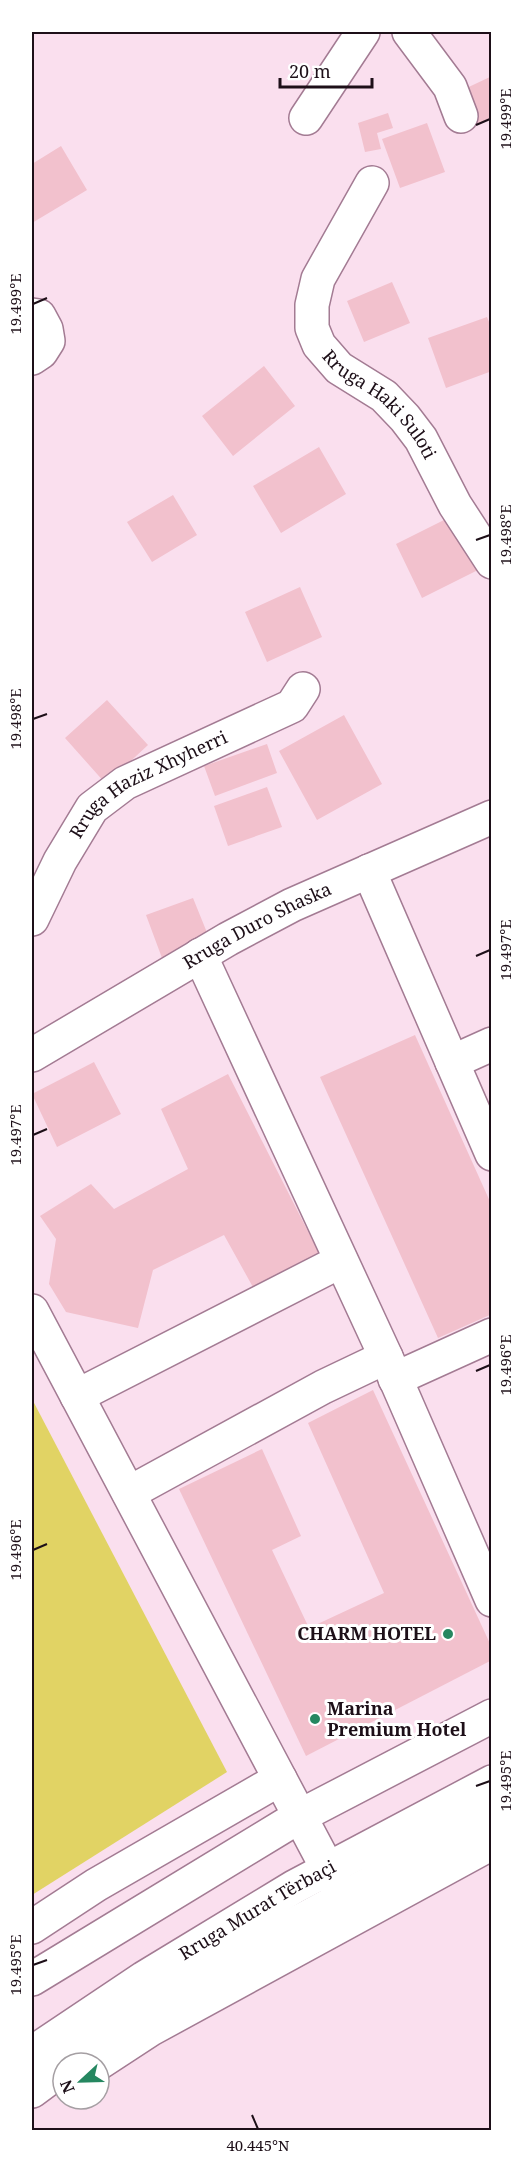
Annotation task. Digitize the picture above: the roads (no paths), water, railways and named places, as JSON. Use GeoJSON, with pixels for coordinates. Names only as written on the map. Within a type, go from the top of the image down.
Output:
{"type":"FeatureCollection","features":[{"type":"Feature","properties":{"kind":"street"},"geometry":{"type":"LineString","coordinates":[[306,118],[363,32]]}},
{"type":"Feature","properties":{"kind":"street"},"geometry":{"type":"LineString","coordinates":[[409,32],[450,87],[461,116]]}},
{"type":"Feature","properties":{"kind":"street","name":"Rruga Haki Suloti"},"geometry":{"type":"LineString","coordinates":[[372,183],[318,279],[312,305],[312,328],[319,345],[339,368],[384,396],[405,418],[421,439],[455,505],[492,562]]}},
{"type":"Feature","properties":{"kind":"street"},"geometry":{"type":"LineString","coordinates":[[32,315],[39,316],[46,329],[48,341],[41,352],[32,358]]}},
{"type":"Feature","properties":{"kind":"street","name":"Rruga Haziz Xhyherri"},"geometry":{"type":"LineString","coordinates":[[32,919],[60,861],[93,808],[125,783],[292,706],[303,689]]}},
{"type":"Feature","properties":{"kind":"street","name":"Rruga Duro Shaska"},"geometry":{"type":"LineString","coordinates":[[32,1055],[292,905],[492,817]]}},
{"type":"Feature","properties":{"kind":"street"},"geometry":{"type":"LineString","coordinates":[[369,871],[492,1154]]}},
{"type":"Feature","properties":{"kind":"street"},"geometry":{"type":"LineString","coordinates":[[200,956],[390,1368],[492,1600]]}},
{"type":"Feature","properties":{"kind":"street"},"geometry":{"type":"LineString","coordinates":[[452,1062],[492,1044]]}},
{"type":"Feature","properties":{"kind":"street"},"geometry":{"type":"LineString","coordinates":[[77,1396],[341,1261]]}},
{"type":"Feature","properties":{"kind":"street"},"geometry":{"type":"LineString","coordinates":[[32,1311],[335,1882]]}},
{"type":"Feature","properties":{"kind":"street"},"geometry":{"type":"LineString","coordinates":[[129,1493],[323,1387],[492,1335]]}},
{"type":"Feature","properties":{"kind":"street"},"geometry":{"type":"LineString","coordinates":[[32,1979],[300,1816],[492,1716]]}},
{"type":"Feature","properties":{"kind":"street"},"geometry":{"type":"LineString","coordinates":[[32,1927],[96,1886],[280,1779]]}},
{"type":"Feature","properties":{"kind":"street","name":"Rruga Murat Tërbaçi"},"geometry":{"type":"LineString","coordinates":[[88,2051],[159,2002],[241,1953],[335,1882],[492,1782]]}},
{"type":"Feature","properties":{"kind":"street","name":"Rruga Murat Tërbaçi"},"geometry":{"type":"LineString","coordinates":[[32,2053],[144,1978],[275,1899],[335,1882],[492,1817]]}},
{"type":"Feature","properties":{"kind":"street"},"geometry":{"type":"LineString","coordinates":[[111,2055],[151,2029],[492,1842]]}},
{"type":"Feature","properties":{"kind":"street"},"geometry":{"type":"LineString","coordinates":[[32,2091],[51,2077]]}},
{"type":"Feature","properties":{"kind":"street"},"geometry":{"type":"LineString","coordinates":[[32,2109],[51,2096]]}},
{"type":"Feature","properties":{"kind":"place","name":"CHARM HOTEL"},"geometry":{"type":"Point","coordinates":[448,1634]}},
{"type":"Feature","properties":{"kind":"place","name":"Marina Premium Hotel"},"geometry":{"type":"Point","coordinates":[315,1719]}}]}
